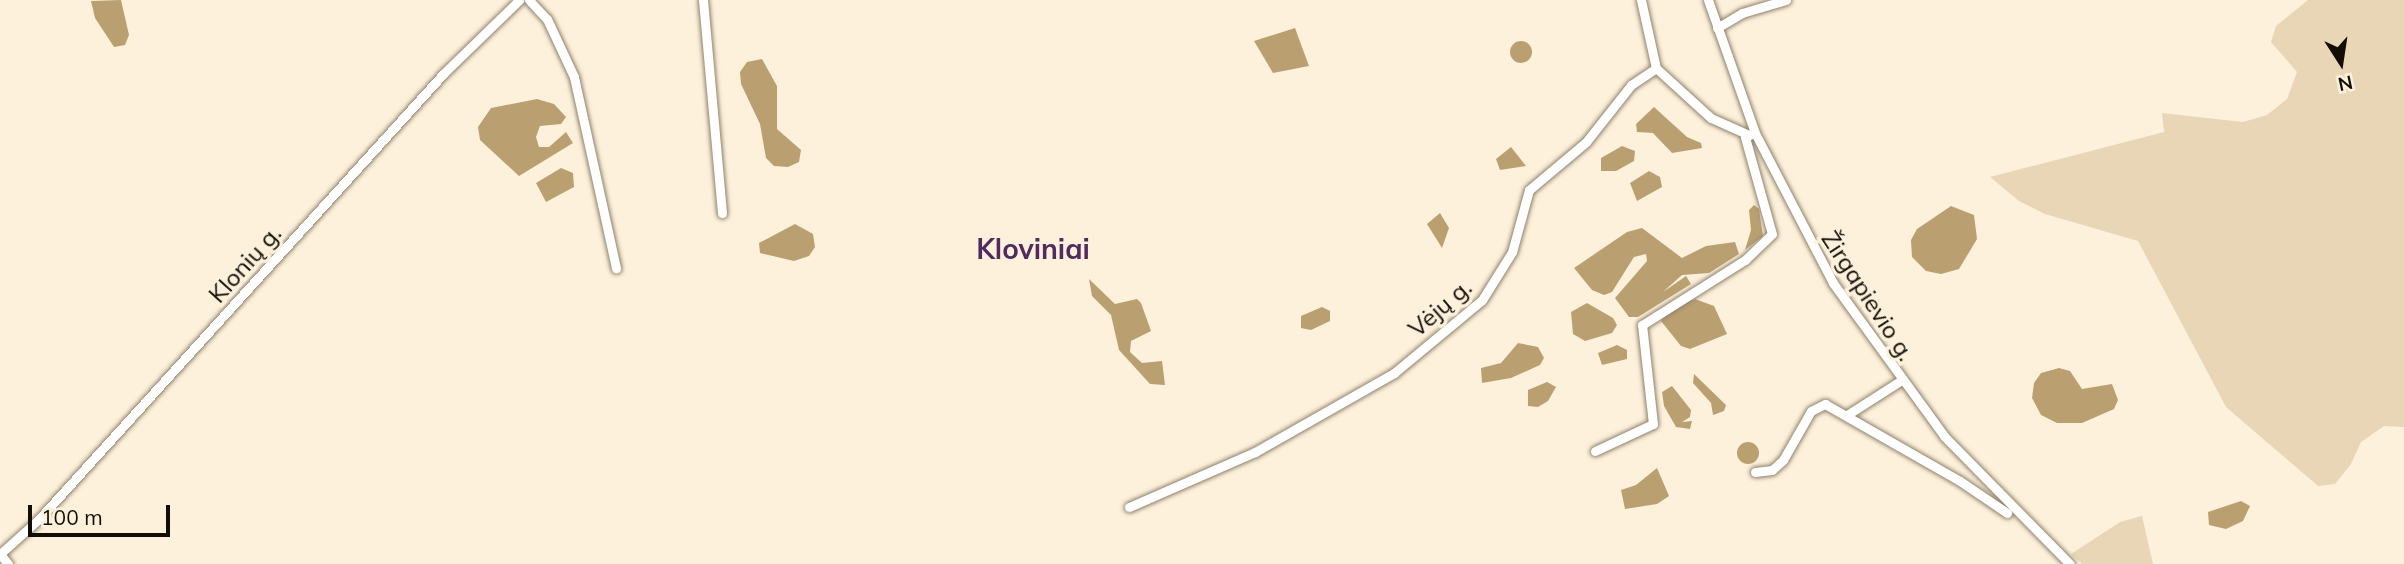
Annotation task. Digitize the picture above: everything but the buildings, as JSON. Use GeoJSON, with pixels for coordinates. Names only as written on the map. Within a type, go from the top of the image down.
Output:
{"type":"FeatureCollection","features":[{"type":"Feature","properties":{"kind":"street","name":"Klonių g."},"geometry":{"type":"LineString","coordinates":[[0,554],[38,519],[444,73],[519,0]]}},
{"type":"Feature","properties":{"kind":"street"},"geometry":{"type":"LineString","coordinates":[[529,0],[547,19],[574,77],[616,268]]}},
{"type":"Feature","properties":{"kind":"street"},"geometry":{"type":"LineString","coordinates":[[703,0],[722,213]]}},
{"type":"Feature","properties":{"kind":"street"},"geometry":{"type":"LineString","coordinates":[[1595,451],[1653,424],[1642,325],[1745,260],[1772,234],[1745,136],[1711,117],[1656,68],[1641,0]]}},
{"type":"Feature","properties":{"kind":"street","name":"Žirgapievio g."},"geometry":{"type":"LineString","coordinates":[[1708,0],[1755,133],[1816,253],[1900,381],[1971,466],[2070,564]]}},
{"type":"Feature","properties":{"kind":"street"},"geometry":{"type":"LineString","coordinates":[[1717,28],[1742,13],[1786,0]]}},
{"type":"Feature","properties":{"kind":"street","name":"Vėjų g."},"geometry":{"type":"LineString","coordinates":[[1129,507],[1255,452],[1394,373],[1482,300],[1512,252],[1529,190],[1586,142],[1631,85],[1656,68]]}},
{"type":"Feature","properties":{"kind":"street"},"geometry":{"type":"LineString","coordinates":[[1745,136],[1755,133]]}},
{"type":"Feature","properties":{"kind":"street"},"geometry":{"type":"LineString","coordinates":[[1847,415],[1900,381]]}},
{"type":"Feature","properties":{"kind":"street"},"geometry":{"type":"LineString","coordinates":[[1755,472],[1772,470],[1783,460],[1818,406],[1835,407],[2007,513]]}},
{"type":"Feature","properties":{"kind":"street"},"geometry":{"type":"LineString","coordinates":[[0,554],[8,564]]}},
{"type":"Feature","properties":{"kind":"shaded area"},"geometry":{"type":"Polygon","coordinates":[[[121,0],[129,35],[125,45],[114,47],[95,18],[91,1],[121,0]]]}},
{"type":"Feature","properties":{"kind":"shaded area"},"geometry":{"type":"Polygon","coordinates":[[[2308,0],[2404,0],[2404,427],[2384,426],[2361,442],[2351,464],[2335,484],[2318,486],[2226,407],[2138,241],[2045,214],[2019,201],[1990,177],[2164,132],[2162,113],[2243,122],[2267,115],[2287,99],[2297,72],[2271,42],[2276,26],[2308,0]]]}},
{"type":"Feature","properties":{"kind":"shaded area"},"geometry":{"type":"Polygon","coordinates":[[[1295,28],[1309,66],[1273,73],[1254,41],[1295,28]]]}},
{"type":"Feature","properties":{"kind":"shaded area"},"geometry":{"type":"Polygon","coordinates":[[[1521,41],[1529,44],[1532,52],[1529,60],[1521,63],[1513,60],[1510,52],[1513,44],[1521,41]]]}},
{"type":"Feature","properties":{"kind":"shaded area"},"geometry":{"type":"Polygon","coordinates":[[[762,59],[777,86],[777,129],[801,150],[799,162],[788,167],[774,166],[766,158],[760,124],[741,84],[740,72],[747,62],[762,59]]]}},
{"type":"Feature","properties":{"kind":"shaded area"},"geometry":{"type":"Polygon","coordinates":[[[537,99],[554,104],[566,117],[561,124],[540,126],[536,137],[539,147],[549,147],[566,132],[573,143],[519,176],[480,140],[478,127],[491,108],[537,99]]]}},
{"type":"Feature","properties":{"kind":"shaded area"},"geometry":{"type":"Polygon","coordinates":[[[1654,107],[1687,137],[1701,143],[1702,148],[1672,153],[1653,133],[1637,132],[1636,124],[1654,107]]]}},
{"type":"Feature","properties":{"kind":"shaded area"},"geometry":{"type":"Polygon","coordinates":[[[1622,146],[1635,151],[1634,161],[1616,171],[1601,171],[1601,158],[1622,146]]]}},
{"type":"Feature","properties":{"kind":"shaded area"},"geometry":{"type":"Polygon","coordinates":[[[1511,147],[1526,166],[1500,170],[1496,159],[1511,147]]]}},
{"type":"Feature","properties":{"kind":"shaded area"},"geometry":{"type":"Polygon","coordinates":[[[561,168],[573,173],[574,187],[546,202],[536,183],[561,168]]]}},
{"type":"Feature","properties":{"kind":"shaded area"},"geometry":{"type":"Polygon","coordinates":[[[1649,171],[1660,177],[1662,187],[1637,201],[1630,183],[1649,171]]]}},
{"type":"Feature","properties":{"kind":"shaded area"},"geometry":{"type":"Polygon","coordinates":[[[1754,205],[1759,209],[1763,236],[1745,250],[1751,230],[1749,210],[1754,205]]]}},
{"type":"Feature","properties":{"kind":"shaded area"},"geometry":{"type":"Polygon","coordinates":[[[1951,206],[1974,215],[1977,239],[1959,269],[1941,274],[1926,271],[1912,257],[1911,240],[1917,229],[1951,206]]]}},
{"type":"Feature","properties":{"kind":"shaded area"},"geometry":{"type":"Polygon","coordinates":[[[1440,213],[1449,228],[1442,248],[1427,224],[1440,213]]]}},
{"type":"Feature","properties":{"kind":"shaded area"},"geometry":{"type":"Polygon","coordinates":[[[795,224],[813,234],[815,247],[809,256],[794,261],[760,253],[759,243],[795,224]]]}},
{"type":"Feature","properties":{"kind":"shaded area"},"geometry":{"type":"Polygon","coordinates":[[[1642,228],[1682,258],[1706,246],[1735,242],[1739,254],[1709,273],[1682,275],[1663,292],[1686,276],[1691,284],[1638,317],[1629,317],[1615,298],[1647,261],[1646,254],[1634,257],[1612,292],[1604,295],[1592,290],[1574,268],[1627,232],[1642,228]]]}},
{"type":"Feature","properties":{"kind":"shaded area"},"geometry":{"type":"Polygon","coordinates":[[[1089,279],[1115,304],[1137,299],[1141,303],[1151,331],[1131,341],[1130,352],[1142,363],[1162,361],[1165,385],[1150,384],[1119,350],[1111,315],[1092,296],[1089,279]]]}},
{"type":"Feature","properties":{"kind":"shaded area"},"geometry":{"type":"Polygon","coordinates":[[[1695,299],[1714,306],[1727,334],[1690,349],[1681,346],[1661,321],[1668,311],[1695,299]]]}},
{"type":"Feature","properties":{"kind":"shaded area"},"geometry":{"type":"Polygon","coordinates":[[[1587,303],[1613,318],[1617,325],[1612,333],[1585,341],[1573,334],[1571,312],[1587,303]]]}},
{"type":"Feature","properties":{"kind":"shaded area"},"geometry":{"type":"Polygon","coordinates":[[[1322,307],[1330,311],[1330,321],[1311,330],[1301,328],[1301,316],[1322,307]]]}},
{"type":"Feature","properties":{"kind":"shaded area"},"geometry":{"type":"Polygon","coordinates":[[[1518,343],[1538,347],[1544,358],[1540,365],[1511,378],[1482,383],[1481,368],[1501,363],[1518,343]]]}},
{"type":"Feature","properties":{"kind":"shaded area"},"geometry":{"type":"Polygon","coordinates":[[[1617,345],[1627,350],[1627,359],[1602,365],[1598,353],[1617,345]]]}},
{"type":"Feature","properties":{"kind":"shaded area"},"geometry":{"type":"Polygon","coordinates":[[[2059,368],[2070,371],[2082,389],[2112,384],[2118,400],[2114,409],[2082,423],[2057,423],[2041,415],[2032,398],[2034,383],[2041,373],[2059,368]]]}},
{"type":"Feature","properties":{"kind":"shaded area"},"geometry":{"type":"Polygon","coordinates":[[[1694,374],[1726,405],[1724,411],[1713,415],[1711,403],[1693,383],[1694,374]]]}},
{"type":"Feature","properties":{"kind":"shaded area"},"geometry":{"type":"Polygon","coordinates":[[[1547,382],[1556,387],[1548,401],[1538,407],[1528,406],[1528,390],[1547,382]]]}},
{"type":"Feature","properties":{"kind":"shaded area"},"geometry":{"type":"Polygon","coordinates":[[[1672,386],[1691,410],[1690,417],[1682,422],[1692,421],[1690,429],[1676,427],[1664,406],[1662,392],[1672,386]]]}},
{"type":"Feature","properties":{"kind":"shaded area"},"geometry":{"type":"Polygon","coordinates":[[[1744,442],[1752,442],[1759,449],[1759,457],[1752,464],[1744,464],[1737,457],[1737,449],[1744,442]]]}},
{"type":"Feature","properties":{"kind":"shaded area"},"geometry":{"type":"Polygon","coordinates":[[[1657,468],[1669,496],[1657,504],[1625,509],[1621,490],[1636,485],[1657,468]]]}},
{"type":"Feature","properties":{"kind":"shaded area"},"geometry":{"type":"Polygon","coordinates":[[[2241,501],[2250,506],[2243,521],[2226,529],[2209,525],[2208,512],[2241,501]]]}},
{"type":"Feature","properties":{"kind":"shaded area"},"geometry":{"type":"Polygon","coordinates":[[[2142,516],[2153,564],[2082,564],[2071,554],[2120,522],[2142,516]]]}},
{"type":"Feature","properties":{"kind":"district","name":"Kloviniai"},"geometry":{"type":"Point","coordinates":[1033,249]}}]}
